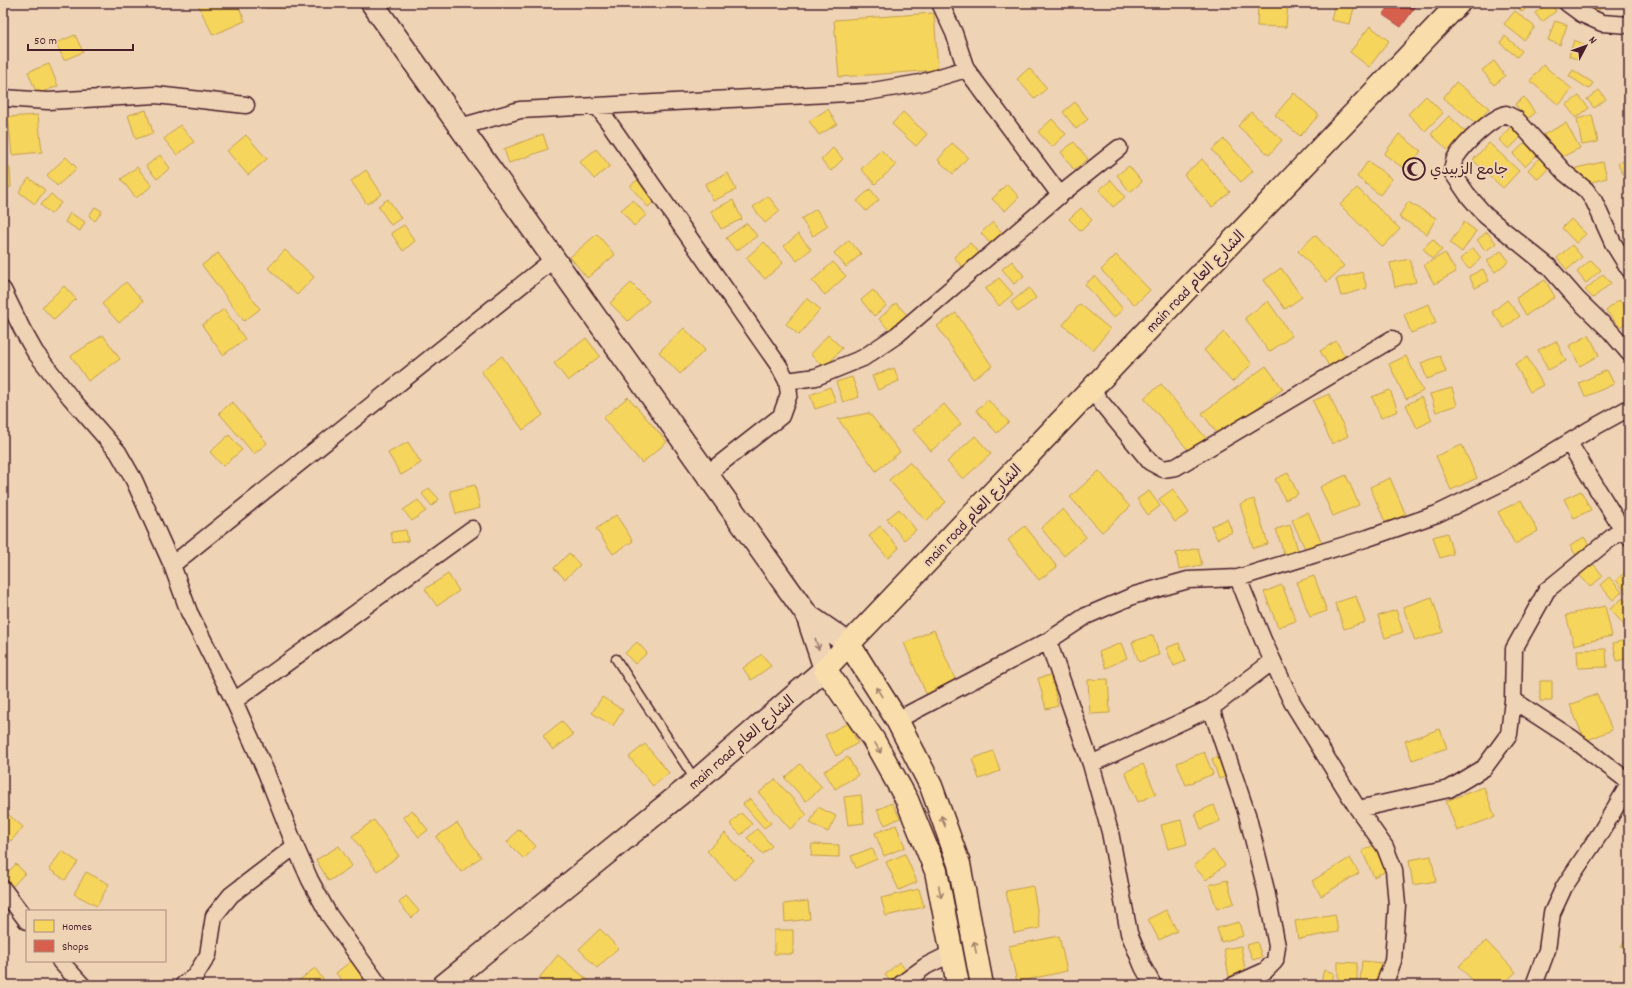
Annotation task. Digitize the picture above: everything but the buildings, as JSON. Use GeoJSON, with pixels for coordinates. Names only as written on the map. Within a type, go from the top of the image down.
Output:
{"type":"FeatureCollection","features":[{"type":"Feature","properties":{"kind":"highway","name":"main road الشارع العام"},"geometry":{"type":"LineString","coordinates":[[825,669],[1459,3]]}},
{"type":"Feature","properties":{"kind":"highway"},"geometry":{"type":"LineString","coordinates":[[849,644],[896,720],[931,786],[959,864],[982,985]]}},
{"type":"Feature","properties":{"kind":"highway"},"geometry":{"type":"LineString","coordinates":[[825,669],[873,739],[907,800],[936,871],[958,985]]}},
{"type":"Feature","properties":{"kind":"highway"},"geometry":{"type":"LineString","coordinates":[[936,871],[959,864]]}},
{"type":"Feature","properties":{"kind":"main road"},"geometry":{"type":"LineString","coordinates":[[372,3],[808,615],[825,669]]}},
{"type":"Feature","properties":{"kind":"main road"},"geometry":{"type":"LineString","coordinates":[[808,615],[849,644]]}},
{"type":"Feature","properties":{"kind":"main road","name":"main road الشارع العام"},"geometry":{"type":"LineString","coordinates":[[444,985],[696,781],[825,669]]}},
{"type":"Feature","properties":{"kind":"street"},"geometry":{"type":"LineString","coordinates":[[940,3],[954,33],[966,69],[1060,195]]}},
{"type":"Feature","properties":{"kind":"street"},"geometry":{"type":"LineString","coordinates":[[1567,3],[1582,14],[1602,23],[1629,25]]}},
{"type":"Feature","properties":{"kind":"street"},"geometry":{"type":"LineString","coordinates":[[460,127],[520,110],[867,92],[920,83],[966,69]]}},
{"type":"Feature","properties":{"kind":"street"},"geometry":{"type":"LineString","coordinates":[[3,98],[48,101],[156,95],[246,105]]}},
{"type":"Feature","properties":{"kind":"street"},"geometry":{"type":"LineString","coordinates":[[598,107],[779,366],[787,381],[788,394],[786,405],[780,416],[707,474]]}},
{"type":"Feature","properties":{"kind":"street"},"geometry":{"type":"LineString","coordinates":[[1629,269],[1613,243],[1594,201],[1586,190],[1565,173],[1516,119],[1506,114],[1498,117],[1470,141],[1454,158],[1452,172],[1467,194],[1486,216],[1549,267],[1629,353]]}},
{"type":"Feature","properties":{"kind":"street"},"geometry":{"type":"LineString","coordinates":[[787,381],[816,377],[863,358],[897,335],[1060,195],[1119,148]]}},
{"type":"Feature","properties":{"kind":"street"},"geometry":{"type":"LineString","coordinates":[[172,565],[554,259]]}},
{"type":"Feature","properties":{"kind":"street"},"geometry":{"type":"LineString","coordinates":[[3,290],[35,352],[70,397],[118,452],[134,480],[172,565],[189,612],[234,701],[266,772],[310,880],[330,914],[379,985]]}},
{"type":"Feature","properties":{"kind":"street"},"geometry":{"type":"LineString","coordinates":[[1091,390],[1150,462],[1163,469],[1176,467],[1392,339]]}},
{"type":"Feature","properties":{"kind":"street"},"geometry":{"type":"LineString","coordinates":[[896,720],[1048,641],[1086,616],[1135,595],[1188,580],[1238,578],[1368,538],[1437,514],[1508,480],[1629,408]]}},
{"type":"Feature","properties":{"kind":"street"},"geometry":{"type":"LineString","coordinates":[[1358,810],[1449,789],[1484,768],[1509,734],[1513,700],[1514,649],[1547,590],[1625,533],[1569,443]]}},
{"type":"Feature","properties":{"kind":"street"},"geometry":{"type":"LineString","coordinates":[[234,701],[472,529]]}},
{"type":"Feature","properties":{"kind":"street"},"geometry":{"type":"LineString","coordinates":[[1238,578],[1292,702],[1358,810],[1385,847],[1394,870],[1397,905],[1393,961],[1384,985]]}},
{"type":"Feature","properties":{"kind":"street"},"geometry":{"type":"LineString","coordinates":[[1048,641],[1091,764],[1110,832],[1129,933],[1152,985]]}},
{"type":"Feature","properties":{"kind":"street"},"geometry":{"type":"LineString","coordinates":[[1091,764],[1211,708],[1273,661]]}},
{"type":"Feature","properties":{"kind":"street"},"geometry":{"type":"LineString","coordinates":[[1513,700],[1573,739],[1629,783],[1602,832],[1564,887],[1552,913],[1547,950],[1534,985]]}},
{"type":"Feature","properties":{"kind":"street"},"geometry":{"type":"LineString","coordinates":[[1211,708],[1247,814],[1278,946],[1274,961],[1265,970],[1234,985]]}},
{"type":"Feature","properties":{"kind":"street"},"geometry":{"type":"LineString","coordinates":[[183,985],[194,976],[208,955],[214,916],[231,895],[295,846]]}},
{"type":"Feature","properties":{"kind":"street"},"geometry":{"type":"LineString","coordinates":[[3,889],[26,920]]}},
{"type":"Feature","properties":{"kind":"street"},"geometry":{"type":"LineString","coordinates":[[900,985],[926,966],[952,953]]}},
{"type":"Feature","properties":{"kind":"street"},"geometry":{"type":"LineString","coordinates":[[61,962],[82,985]]}},
{"type":"Feature","properties":{"kind":"lane"},"geometry":{"type":"LineString","coordinates":[[616,659],[696,781]]}},
{"type":"Feature","properties":{"kind":"place","name":"جامع الزبيدي"},"geometry":{"type":"Point","coordinates":[1414,169]}}]}
